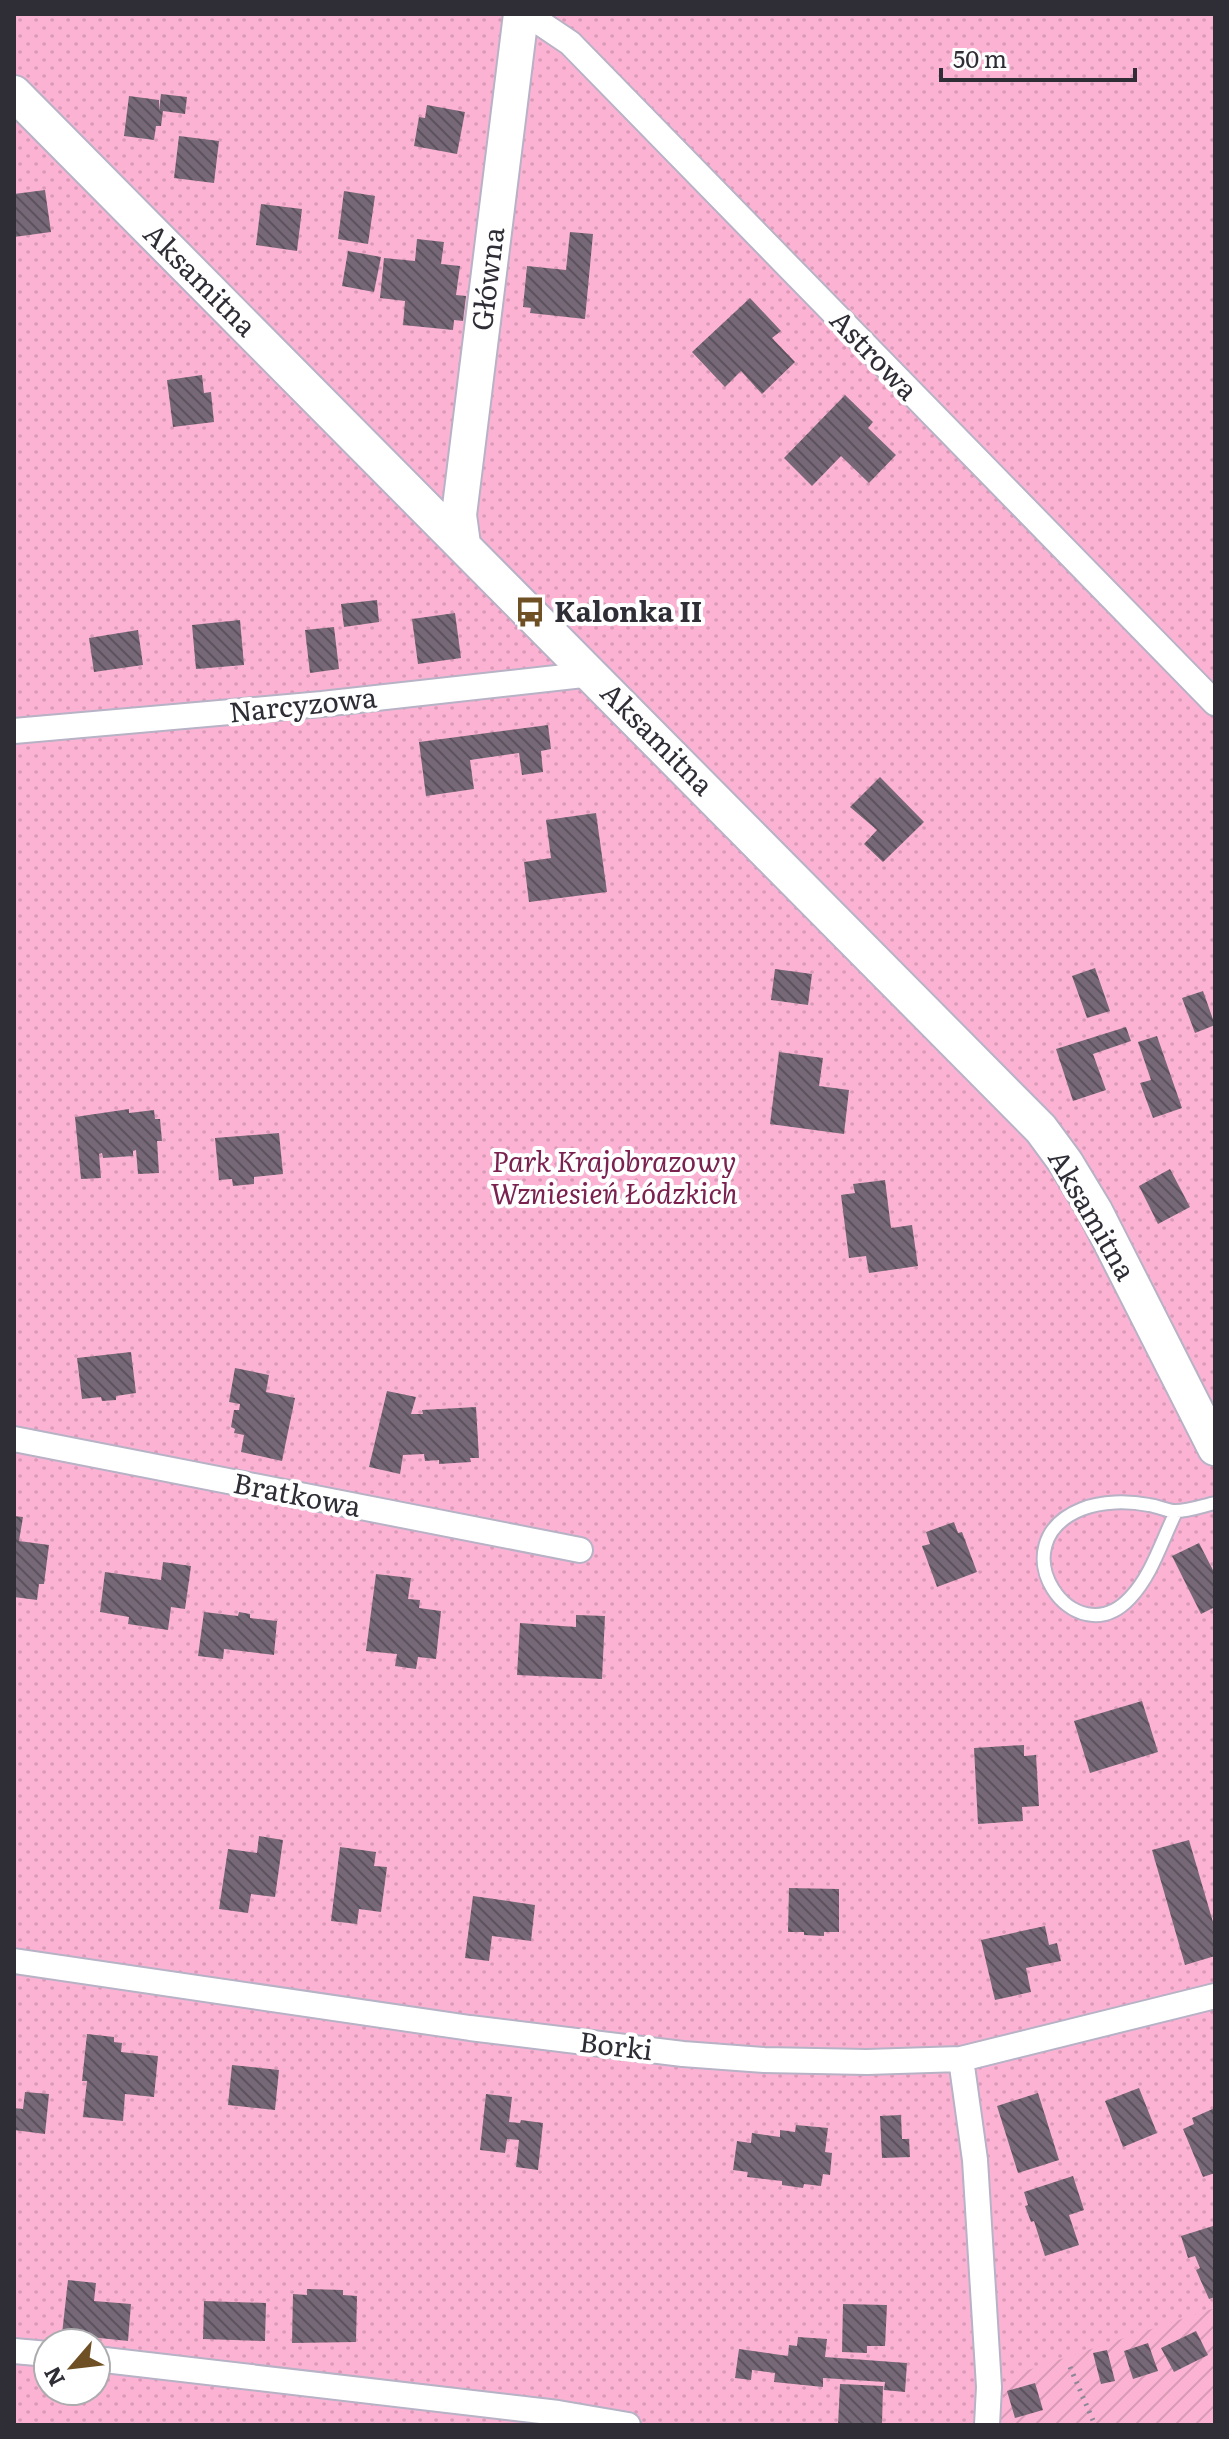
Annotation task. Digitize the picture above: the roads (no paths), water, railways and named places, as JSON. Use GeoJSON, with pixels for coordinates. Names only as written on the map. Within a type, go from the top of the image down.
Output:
{"type":"FeatureCollection","features":[{"type":"Feature","properties":{"kind":"street","name":"Główna"},"geometry":{"type":"LineString","coordinates":[[463,544],[459,515],[524,14]]}},
{"type":"Feature","properties":{"kind":"street","name":"Astrowa"},"geometry":{"type":"LineString","coordinates":[[524,14],[570,43],[1215,703]]}},
{"type":"Feature","properties":{"kind":"street","name":"Aksamitna"},"geometry":{"type":"LineString","coordinates":[[14,93],[592,674],[1053,1144],[1095,1211],[1215,1448]]}},
{"type":"Feature","properties":{"kind":"street","name":"Narcyzowa"},"geometry":{"type":"LineString","coordinates":[[14,731],[322,704],[592,674]]}},
{"type":"Feature","properties":{"kind":"street","name":"Bratkowa"},"geometry":{"type":"LineString","coordinates":[[14,1439],[580,1550]]}},
{"type":"Feature","properties":{"kind":"street","name":"Borki"},"geometry":{"type":"LineString","coordinates":[[14,1961],[470,2028],[683,2054],[779,2060],[867,2062],[961,2059],[1215,1996]]}},
{"type":"Feature","properties":{"kind":"street"},"geometry":{"type":"LineString","coordinates":[[961,2059],[975,2160],[989,2387],[987,2425]]}},
{"type":"Feature","properties":{"kind":"street"},"geometry":{"type":"LineString","coordinates":[[112,2361],[542,2411],[628,2425]]}},
{"type":"Feature","properties":{"kind":"lane"},"geometry":{"type":"LineString","coordinates":[[1176,1512],[1140,1587],[1128,1601],[1114,1610],[1099,1614],[1081,1613],[1064,1603],[1052,1590],[1045,1572],[1044,1550],[1053,1532],[1065,1519],[1082,1509],[1103,1504],[1149,1505],[1176,1512],[1215,1503]]}},
{"type":"Feature","properties":{"kind":"place","name":"Kalonka II"},"geometry":{"type":"Point","coordinates":[530,612]}},
{"type":"Feature","properties":{"kind":"park label","name":"Park Krajobrazowy Wzniesień Łódzkich"},"geometry":{"type":"Point","coordinates":[614,1178]}}]}
